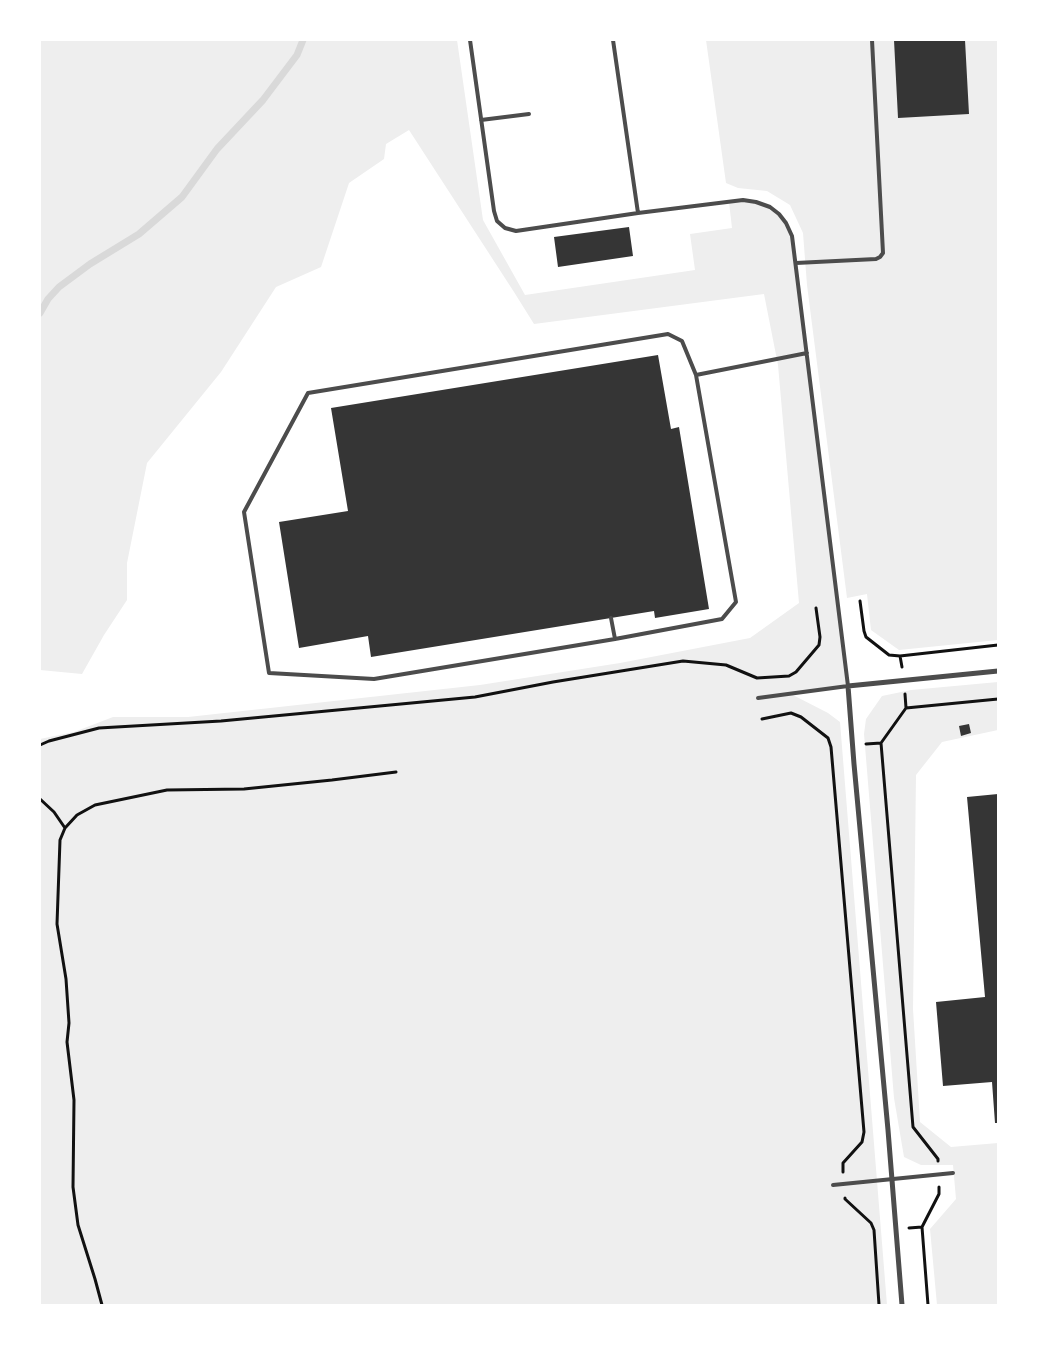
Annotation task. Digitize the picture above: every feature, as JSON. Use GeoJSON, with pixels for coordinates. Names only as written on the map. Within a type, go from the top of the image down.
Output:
{"type":"FeatureCollection","features":[{"type":"Feature","properties":{"kind":"street"},"geometry":{"type":"LineString","coordinates":[[902,1305],[848,686],[998,671]]}},
{"type":"Feature","properties":{"kind":"lane"},"geometry":{"type":"LineString","coordinates":[[470,40],[494,211],[498,221],[505,228],[516,231],[743,200],[770,207],[786,223],[792,236],[848,686],[758,698]]}},
{"type":"Feature","properties":{"kind":"lane"},"geometry":{"type":"LineString","coordinates":[[613,40],[638,213]]}},
{"type":"Feature","properties":{"kind":"lane"},"geometry":{"type":"LineString","coordinates":[[796,263],[876,259],[883,253],[872,40]]}},
{"type":"Feature","properties":{"kind":"lane"},"geometry":{"type":"LineString","coordinates":[[481,120],[529,114]]}},
{"type":"Feature","properties":{"kind":"lane"},"geometry":{"type":"LineString","coordinates":[[668,334],[682,340],[696,375],[736,602],[722,619],[615,639],[374,679],[270,673],[244,512],[308,392],[668,334]]}},
{"type":"Feature","properties":{"kind":"lane"},"geometry":{"type":"LineString","coordinates":[[696,375],[807,354]]}},
{"type":"Feature","properties":{"kind":"lane"},"geometry":{"type":"LineString","coordinates":[[611,618],[615,639]]}},
{"type":"Feature","properties":{"kind":"lane"},"geometry":{"type":"LineString","coordinates":[[833,1185],[952,1173]]}},
{"type":"Feature","properties":{"kind":"path"},"geometry":{"type":"LineString","coordinates":[[860,601],[866,637],[889,655],[900,656],[998,645]]}},
{"type":"Feature","properties":{"kind":"path"},"geometry":{"type":"LineString","coordinates":[[40,745],[99,728],[221,721],[475,697],[553,682],[683,662],[726,665],[757,678],[789,676],[796,672],[819,645],[820,637],[816,608]]}},
{"type":"Feature","properties":{"kind":"path"},"geometry":{"type":"LineString","coordinates":[[912,1128],[881,743],[906,708],[998,699]]}},
{"type":"Feature","properties":{"kind":"path"},"geometry":{"type":"LineString","coordinates":[[762,719],[791,713],[801,717],[828,738],[831,747],[864,1132],[862,1142],[843,1163],[843,1184],[845,1199],[871,1223],[874,1230],[879,1305]]}},
{"type":"Feature","properties":{"kind":"path"},"geometry":{"type":"LineString","coordinates":[[102,1305],[96,1279],[78,1225],[73,1187],[74,1100],[67,1042],[69,1023],[66,979],[57,924],[60,840],[65,828],[78,815],[95,805],[167,790],[244,789],[396,772]]}},
{"type":"Feature","properties":{"kind":"path"},"geometry":{"type":"LineString","coordinates":[[40,799],[54,812],[65,828]]}},
{"type":"Feature","properties":{"kind":"path"},"geometry":{"type":"LineString","coordinates":[[922,1227],[928,1305]]}},
{"type":"Feature","properties":{"kind":"shaded area"},"geometry":{"type":"Polygon","coordinates":[[[40,40],[457,40],[483,220],[525,295],[695,270],[690,234],[732,228],[729,202],[743,200],[770,207],[779,214],[792,236],[848,686],[791,694],[828,713],[840,722],[887,1305],[40,1305],[40,739],[74,732],[113,717],[188,717],[480,685],[620,663],[750,638],[799,603],[778,365],[764,294],[534,324],[409,130],[386,144],[384,159],[349,183],[321,267],[276,287],[221,372],[147,463],[127,563],[127,600],[82,674],[40,670],[40,40]]]}},
{"type":"Feature","properties":{"kind":"shaded area"},"geometry":{"type":"Polygon","coordinates":[[[706,40],[998,40],[998,640],[899,650],[871,630],[867,594],[847,598],[807,285],[803,233],[790,205],[767,191],[738,188],[726,183],[706,40]]]}},
{"type":"Feature","properties":{"kind":"shaded area"},"geometry":{"type":"Polygon","coordinates":[[[998,682],[998,730],[942,742],[916,775],[913,1009],[920,1122],[951,1147],[998,1143],[998,1305],[937,1305],[930,1229],[956,1199],[953,1165],[921,1165],[904,1157],[894,1098],[864,734],[866,719],[882,696],[911,690],[998,682]]]}},
{"type":"Feature","properties":{"kind":"building"},"geometry":{"type":"Polygon","coordinates":[[[894,40],[965,40],[969,114],[898,118],[894,40]]]}},
{"type":"Feature","properties":{"kind":"building"},"geometry":{"type":"Polygon","coordinates":[[[629,227],[633,256],[558,267],[554,237],[629,227]]]}},
{"type":"Feature","properties":{"kind":"building"},"geometry":{"type":"Polygon","coordinates":[[[658,355],[671,429],[679,427],[709,609],[655,618],[654,611],[371,657],[368,636],[299,648],[279,522],[348,511],[331,408],[658,355]]]}},
{"type":"Feature","properties":{"kind":"building"},"geometry":{"type":"Polygon","coordinates":[[[969,724],[971,733],[961,736],[959,726],[969,724]]]}},
{"type":"Feature","properties":{"kind":"building"},"geometry":{"type":"Polygon","coordinates":[[[998,794],[998,1123],[995,1123],[992,1082],[943,1086],[936,1002],[985,997],[967,797],[998,794]]]}},
{"type":"Feature","properties":{"kind":"waterway"},"geometry":{"type":"LineString","coordinates":[[40,313],[48,299],[59,287],[90,264],[139,234],[182,197],[217,149],[263,100],[297,55],[303,40]]}}]}
